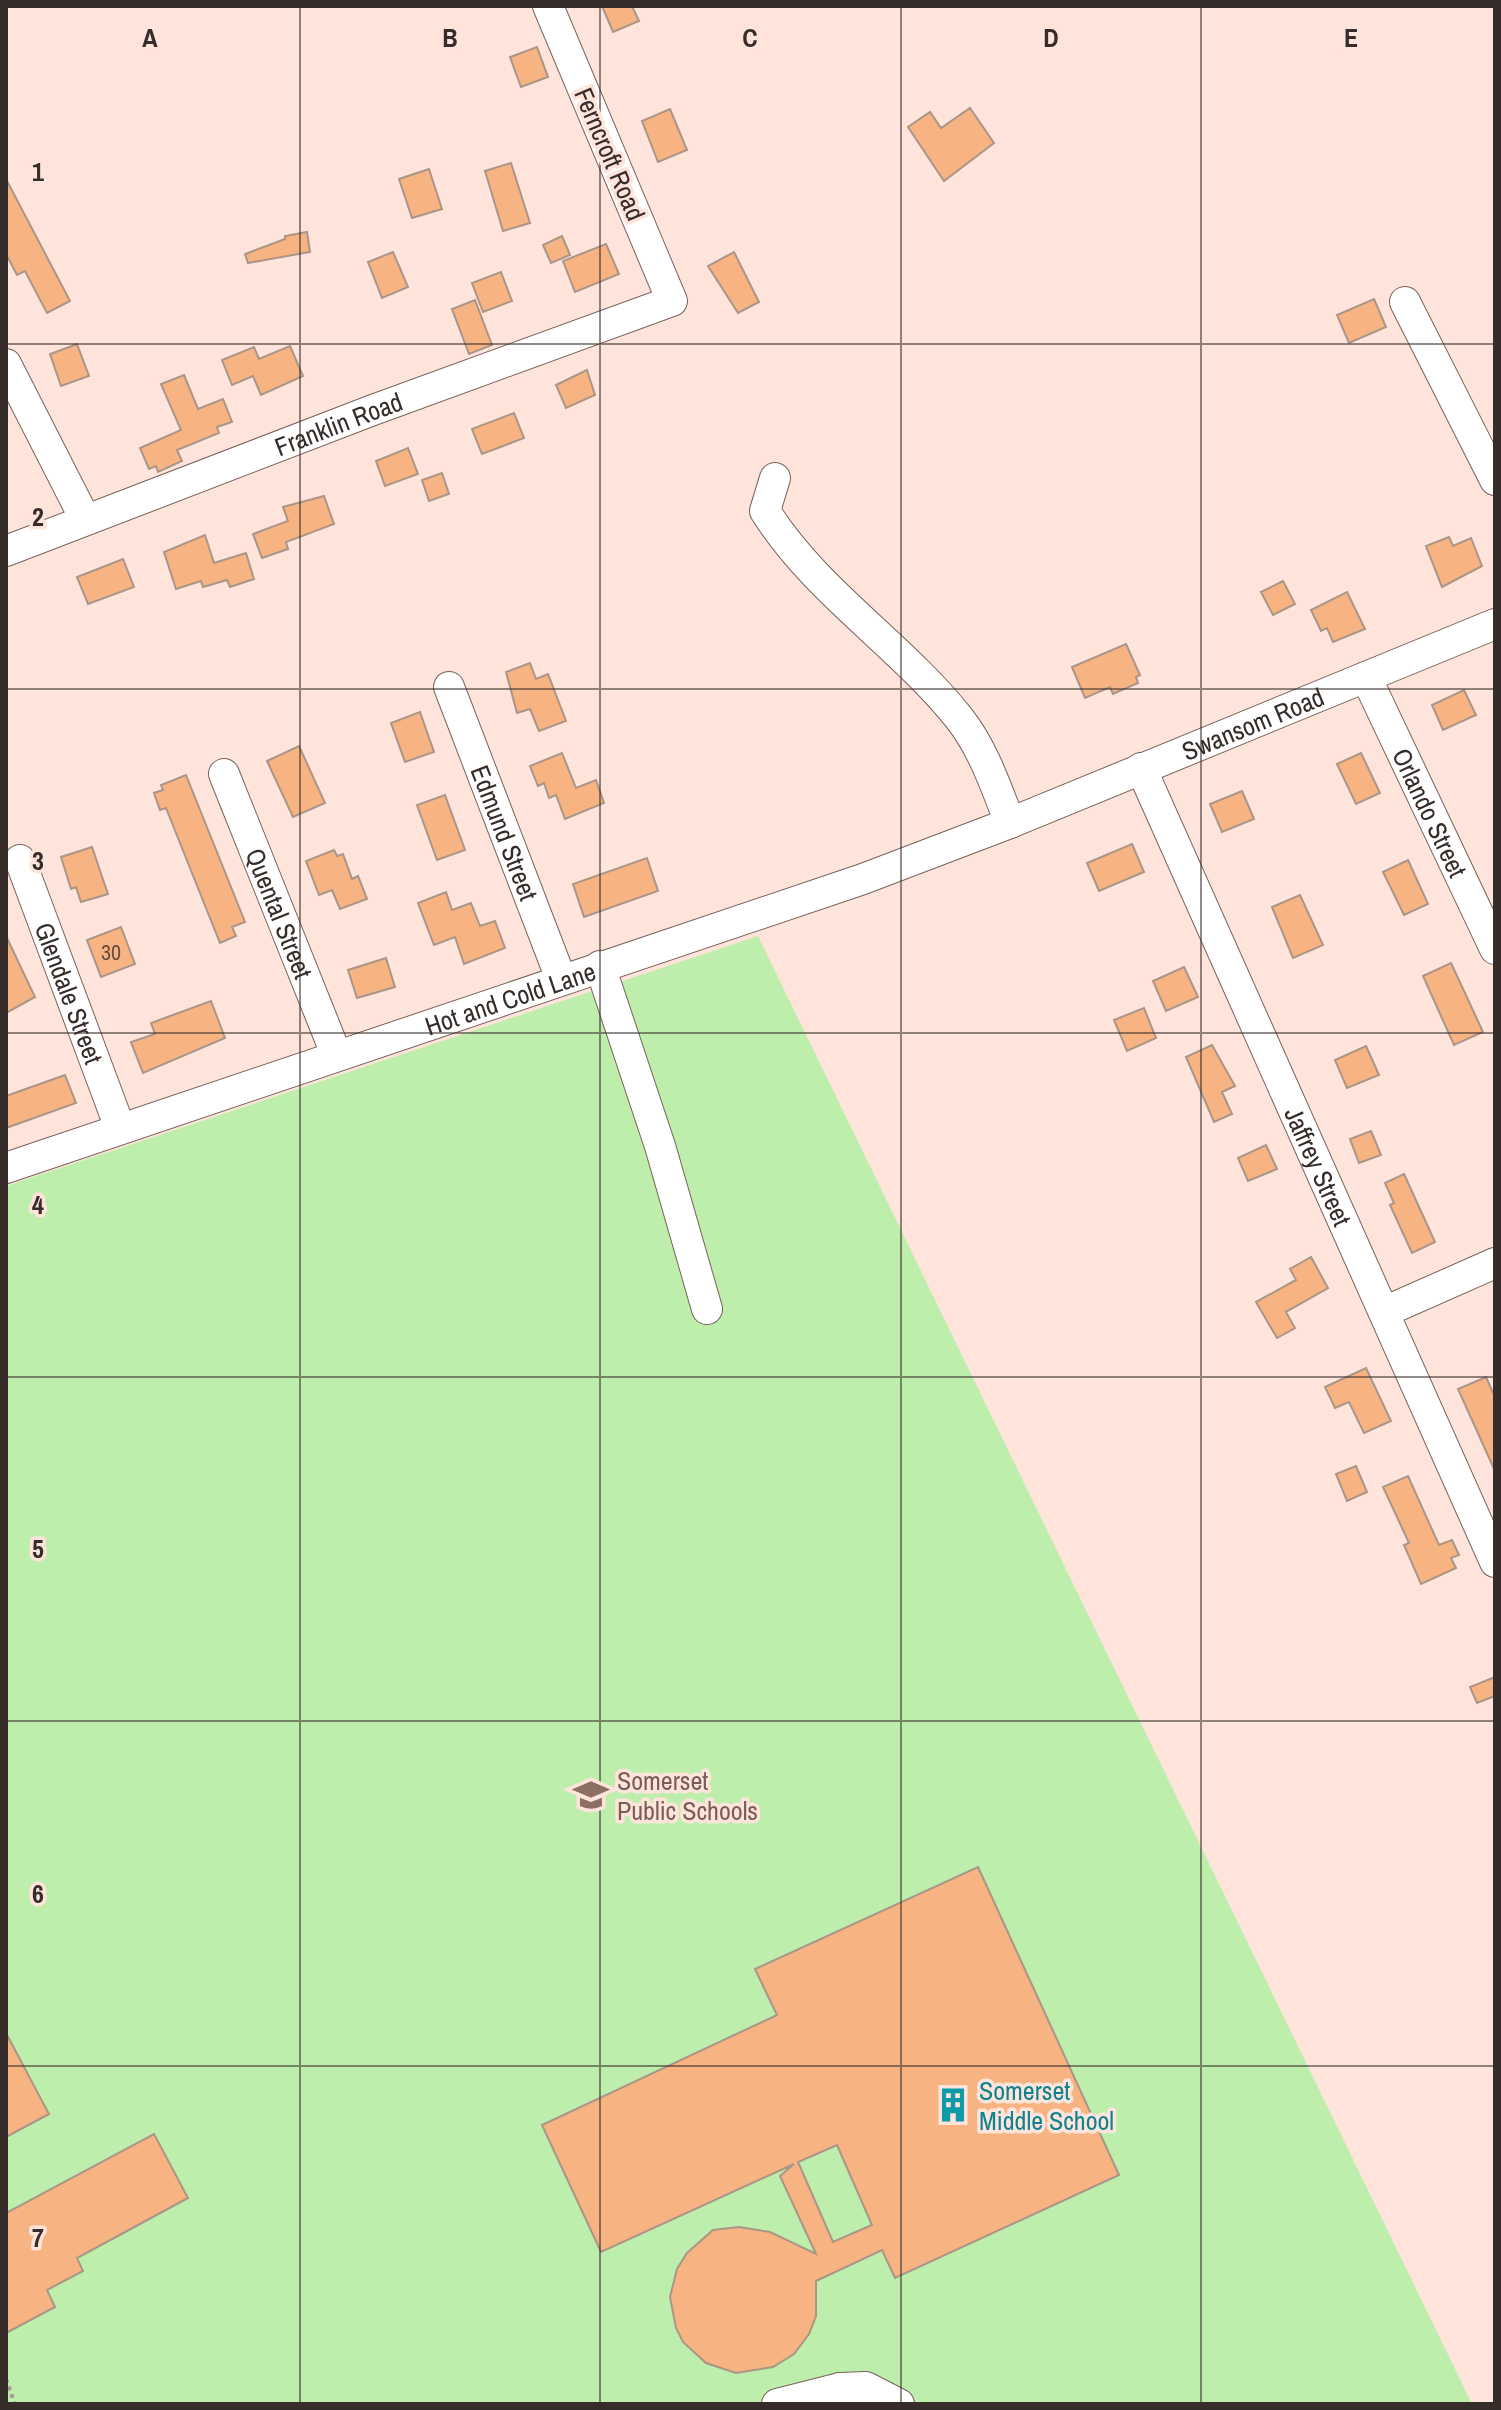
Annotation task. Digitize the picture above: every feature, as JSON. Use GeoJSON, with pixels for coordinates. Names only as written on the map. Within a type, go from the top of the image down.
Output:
{"type":"FeatureCollection","features":[{"type":"Feature","properties":{"kind":"street","name":"Ferncroft Road"},"geometry":{"type":"LineString","coordinates":[[548,6],[672,301]]}},
{"type":"Feature","properties":{"kind":"street","name":"Franklin Road"},"geometry":{"type":"LineString","coordinates":[[6,551],[672,301]]}},
{"type":"Feature","properties":{"kind":"street"},"geometry":{"type":"LineString","coordinates":[[1405,302],[1495,480]]}},
{"type":"Feature","properties":{"kind":"street"},"geometry":{"type":"LineString","coordinates":[[6,364],[85,519]]}},
{"type":"Feature","properties":{"kind":"street"},"geometry":{"type":"LineString","coordinates":[[775,478],[765,511],[782,539],[841,603],[923,679],[960,719],[983,758],[1010,823]]}},
{"type":"Feature","properties":{"kind":"street","name":"Swansom Road"},"geometry":{"type":"LineString","coordinates":[[1010,823],[1495,624]]}},
{"type":"Feature","properties":{"kind":"street","name":"Orlando Street"},"geometry":{"type":"LineString","coordinates":[[1366,677],[1495,949]]}},
{"type":"Feature","properties":{"kind":"street","name":"Edmund Street"},"geometry":{"type":"LineString","coordinates":[[449,687],[561,979]]}},
{"type":"Feature","properties":{"kind":"street","name":"Jaffrey Street"},"geometry":{"type":"LineString","coordinates":[[1141,768],[1495,1562]]}},
{"type":"Feature","properties":{"kind":"street","name":"Quental Street"},"geometry":{"type":"LineString","coordinates":[[224,774],[336,1054]]}},
{"type":"Feature","properties":{"kind":"street","name":"Hot and Cold Lane"},"geometry":{"type":"LineString","coordinates":[[6,1168],[336,1054],[863,879],[1010,823]]}},
{"type":"Feature","properties":{"kind":"street","name":"Glendale Street"},"geometry":{"type":"LineString","coordinates":[[20,860],[120,1128]]}},
{"type":"Feature","properties":{"kind":"street"},"geometry":{"type":"LineString","coordinates":[[600,966],[660,1146],[707,1309]]}},
{"type":"Feature","properties":{"kind":"street"},"geometry":{"type":"LineString","coordinates":[[1384,1312],[1495,1263]]}},
{"type":"Feature","properties":{"kind":"street"},"geometry":{"type":"LineString","coordinates":[[777,2404],[846,2396],[866,2387],[899,2404]]}},
{"type":"Feature","properties":{"kind":"path"},"geometry":{"type":"LineString","coordinates":[[6,2379],[15,2404]]}},
{"type":"Feature","properties":{"kind":"green space","name":"Somerset Public Schools"},"geometry":{"type":"Polygon","coordinates":[[[758,936],[1472,2404],[6,2404],[6,1186],[758,936]]]}},
{"type":"Feature","properties":{"kind":"building"},"geometry":{"type":"Polygon","coordinates":[[[602,6],[632,6],[639,21],[613,32],[602,6]]]}},
{"type":"Feature","properties":{"kind":"building"},"geometry":{"type":"Polygon","coordinates":[[[537,47],[548,77],[521,87],[510,57],[537,47]]]}},
{"type":"Feature","properties":{"kind":"building"},"geometry":{"type":"Polygon","coordinates":[[[970,108],[994,143],[944,181],[908,127],[930,112],[941,128],[970,108]]]}},
{"type":"Feature","properties":{"kind":"building"},"geometry":{"type":"Polygon","coordinates":[[[670,109],[687,150],[658,162],[642,121],[670,109]]]}},
{"type":"Feature","properties":{"kind":"building"},"geometry":{"type":"Polygon","coordinates":[[[511,163],[530,223],[503,231],[485,171],[511,163]]]}},
{"type":"Feature","properties":{"kind":"building"},"geometry":{"type":"Polygon","coordinates":[[[429,169],[442,209],[412,218],[399,179],[429,169]]]}},
{"type":"Feature","properties":{"kind":"building"},"geometry":{"type":"Polygon","coordinates":[[[6,179],[70,301],[47,313],[25,271],[17,275],[6,254],[6,179]]]}},
{"type":"Feature","properties":{"kind":"building"},"geometry":{"type":"Polygon","coordinates":[[[307,232],[310,252],[248,263],[245,254],[285,239],[285,236],[307,232]]]}},
{"type":"Feature","properties":{"kind":"building"},"geometry":{"type":"Polygon","coordinates":[[[562,236],[570,255],[551,263],[543,245],[562,236]]]}},
{"type":"Feature","properties":{"kind":"building"},"geometry":{"type":"Polygon","coordinates":[[[606,244],[619,274],[575,292],[563,261],[606,244]]]}},
{"type":"Feature","properties":{"kind":"building"},"geometry":{"type":"Polygon","coordinates":[[[393,252],[408,287],[382,298],[368,262],[393,252]]]}},
{"type":"Feature","properties":{"kind":"building"},"geometry":{"type":"Polygon","coordinates":[[[734,252],[759,302],[738,313],[708,266],[734,252]]]}},
{"type":"Feature","properties":{"kind":"building"},"geometry":{"type":"Polygon","coordinates":[[[501,272],[512,301],[483,312],[472,283],[501,272]]]}},
{"type":"Feature","properties":{"kind":"building"},"geometry":{"type":"Polygon","coordinates":[[[1374,299],[1386,327],[1349,343],[1337,315],[1374,299]]]}},
{"type":"Feature","properties":{"kind":"building"},"geometry":{"type":"Polygon","coordinates":[[[475,300],[492,345],[469,354],[452,309],[475,300]]]}},
{"type":"Feature","properties":{"kind":"building"},"geometry":{"type":"Polygon","coordinates":[[[77,344],[89,376],[61,386],[50,354],[77,344]]]}},
{"type":"Feature","properties":{"kind":"building"},"geometry":{"type":"Polygon","coordinates":[[[290,346],[303,376],[261,395],[253,376],[232,385],[222,360],[254,347],[259,359],[290,346]]]}},
{"type":"Feature","properties":{"kind":"building"},"geometry":{"type":"Polygon","coordinates":[[[587,370],[595,395],[566,408],[556,385],[587,370]]]}},
{"type":"Feature","properties":{"kind":"building"},"geometry":{"type":"Polygon","coordinates":[[[184,375],[198,409],[223,399],[232,422],[217,427],[219,433],[177,450],[182,461],[158,472],[156,466],[149,469],[140,448],[181,430],[161,384],[184,375]]]}},
{"type":"Feature","properties":{"kind":"building"},"geometry":{"type":"Polygon","coordinates":[[[514,413],[524,438],[482,454],[472,429],[514,413]]]}},
{"type":"Feature","properties":{"kind":"building"},"geometry":{"type":"Polygon","coordinates":[[[408,448],[418,474],[385,486],[376,461],[408,448]]]}},
{"type":"Feature","properties":{"kind":"building"},"geometry":{"type":"Polygon","coordinates":[[[442,473],[449,494],[429,501],[422,480],[442,473]]]}},
{"type":"Feature","properties":{"kind":"building"},"geometry":{"type":"Polygon","coordinates":[[[324,496],[334,524],[286,542],[288,549],[262,558],[253,534],[288,521],[283,507],[324,496]]]}},
{"type":"Feature","properties":{"kind":"building"},"geometry":{"type":"Polygon","coordinates":[[[205,535],[214,563],[246,553],[254,579],[230,587],[227,580],[203,587],[201,581],[176,589],[164,552],[205,535]]]}},
{"type":"Feature","properties":{"kind":"building"},"geometry":{"type":"Polygon","coordinates":[[[1449,537],[1453,546],[1471,538],[1482,566],[1442,587],[1426,546],[1449,537]]]}},
{"type":"Feature","properties":{"kind":"building"},"geometry":{"type":"Polygon","coordinates":[[[123,559],[134,587],[88,604],[77,577],[123,559]]]}},
{"type":"Feature","properties":{"kind":"building"},"geometry":{"type":"Polygon","coordinates":[[[1283,581],[1295,604],[1273,615],[1261,592],[1283,581]]]}},
{"type":"Feature","properties":{"kind":"building"},"geometry":{"type":"Polygon","coordinates":[[[1347,592],[1365,629],[1333,642],[1327,628],[1321,631],[1311,610],[1347,592]]]}},
{"type":"Feature","properties":{"kind":"building"},"geometry":{"type":"Polygon","coordinates":[[[1126,644],[1140,675],[1136,677],[1138,683],[1113,694],[1110,687],[1085,698],[1072,667],[1126,644]]]}},
{"type":"Feature","properties":{"kind":"building"},"geometry":{"type":"Polygon","coordinates":[[[530,663],[536,679],[548,674],[566,721],[539,731],[530,709],[517,713],[506,672],[530,663]]]}},
{"type":"Feature","properties":{"kind":"building"},"geometry":{"type":"Polygon","coordinates":[[[1464,690],[1476,715],[1443,730],[1432,705],[1464,690]]]}},
{"type":"Feature","properties":{"kind":"building"},"geometry":{"type":"Polygon","coordinates":[[[420,712],[434,752],[405,762],[391,723],[420,712]]]}},
{"type":"Feature","properties":{"kind":"building"},"geometry":{"type":"Polygon","coordinates":[[[299,746],[325,803],[293,817],[267,761],[299,746]]]}},
{"type":"Feature","properties":{"kind":"building"},"geometry":{"type":"Polygon","coordinates":[[[562,753],[576,788],[596,780],[604,803],[565,819],[556,795],[549,798],[544,783],[538,786],[530,766],[562,753]]]}},
{"type":"Feature","properties":{"kind":"building"},"geometry":{"type":"Polygon","coordinates":[[[1361,753],[1380,793],[1356,804],[1337,764],[1361,753]]]}},
{"type":"Feature","properties":{"kind":"building"},"geometry":{"type":"Polygon","coordinates":[[[186,775],[245,922],[232,927],[236,936],[220,943],[166,808],[160,810],[154,793],[163,790],[161,785],[186,775]]]}},
{"type":"Feature","properties":{"kind":"building"},"geometry":{"type":"Polygon","coordinates":[[[1242,791],[1254,819],[1222,832],[1210,804],[1242,791]]]}},
{"type":"Feature","properties":{"kind":"building"},"geometry":{"type":"Polygon","coordinates":[[[445,795],[465,850],[437,860],[417,805],[445,795]]]}},
{"type":"Feature","properties":{"kind":"building"},"geometry":{"type":"Polygon","coordinates":[[[1132,844],[1144,872],[1099,891],[1087,863],[1132,844]]]}},
{"type":"Feature","properties":{"kind":"building"},"geometry":{"type":"Polygon","coordinates":[[[92,847],[108,894],[81,902],[76,887],[71,889],[61,857],[92,847]]]}},
{"type":"Feature","properties":{"kind":"building"},"geometry":{"type":"Polygon","coordinates":[[[334,850],[337,856],[343,854],[352,879],[358,876],[367,899],[340,909],[332,890],[319,895],[306,861],[334,850]]]}},
{"type":"Feature","properties":{"kind":"building"},"geometry":{"type":"Polygon","coordinates":[[[647,858],[658,891],[584,917],[573,884],[647,858]]]}},
{"type":"Feature","properties":{"kind":"building"},"geometry":{"type":"Polygon","coordinates":[[[1408,860],[1428,904],[1404,915],[1383,872],[1408,860]]]}},
{"type":"Feature","properties":{"kind":"building"},"geometry":{"type":"Polygon","coordinates":[[[446,892],[452,910],[471,903],[480,926],[495,921],[505,948],[464,964],[455,937],[434,945],[418,903],[446,892]]]}},
{"type":"Feature","properties":{"kind":"building"},"geometry":{"type":"Polygon","coordinates":[[[1300,895],[1323,945],[1293,958],[1272,907],[1300,895]]]}},
{"type":"Feature","properties":{"kind":"building"},"geometry":{"type":"Polygon","coordinates":[[[121,927],[135,964],[101,977],[87,940],[121,927]]]}},
{"type":"Feature","properties":{"kind":"building"},"geometry":{"type":"Polygon","coordinates":[[[6,936],[35,997],[6,1013],[6,936]]]}},
{"type":"Feature","properties":{"kind":"building"},"geometry":{"type":"Polygon","coordinates":[[[386,958],[395,987],[357,998],[348,970],[386,958]]]}},
{"type":"Feature","properties":{"kind":"building"},"geometry":{"type":"Polygon","coordinates":[[[1451,963],[1483,1032],[1454,1045],[1423,976],[1451,963]]]}},
{"type":"Feature","properties":{"kind":"building"},"geometry":{"type":"Polygon","coordinates":[[[1184,967],[1198,997],[1166,1011],[1153,981],[1184,967]]]}},
{"type":"Feature","properties":{"kind":"building"},"geometry":{"type":"Polygon","coordinates":[[[211,1001],[225,1038],[143,1073],[131,1042],[155,1034],[151,1023],[211,1001]]]}},
{"type":"Feature","properties":{"kind":"building"},"geometry":{"type":"Polygon","coordinates":[[[1144,1008],[1156,1038],[1127,1051],[1114,1020],[1144,1008]]]}},
{"type":"Feature","properties":{"kind":"building"},"geometry":{"type":"Polygon","coordinates":[[[1212,1045],[1235,1086],[1222,1092],[1232,1114],[1214,1122],[1186,1057],[1212,1045]]]}},
{"type":"Feature","properties":{"kind":"building"},"geometry":{"type":"Polygon","coordinates":[[[1366,1046],[1379,1075],[1347,1088],[1335,1060],[1366,1046]]]}},
{"type":"Feature","properties":{"kind":"building"},"geometry":{"type":"Polygon","coordinates":[[[65,1075],[76,1103],[6,1128],[6,1096],[65,1075]]]}},
{"type":"Feature","properties":{"kind":"building"},"geometry":{"type":"Polygon","coordinates":[[[1371,1131],[1381,1155],[1359,1163],[1350,1139],[1371,1131]]]}},
{"type":"Feature","properties":{"kind":"building"},"geometry":{"type":"Polygon","coordinates":[[[1266,1145],[1277,1169],[1248,1181],[1238,1158],[1266,1145]]]}},
{"type":"Feature","properties":{"kind":"building"},"geometry":{"type":"Polygon","coordinates":[[[1404,1174],[1435,1242],[1412,1253],[1390,1205],[1394,1203],[1385,1183],[1404,1174]]]}},
{"type":"Feature","properties":{"kind":"building"},"geometry":{"type":"Polygon","coordinates":[[[1311,1257],[1328,1288],[1286,1312],[1295,1328],[1277,1338],[1256,1302],[1296,1280],[1290,1269],[1311,1257]]]}},
{"type":"Feature","properties":{"kind":"building"},"geometry":{"type":"Polygon","coordinates":[[[1366,1368],[1391,1421],[1364,1433],[1349,1402],[1335,1408],[1325,1387],[1366,1368]]]}},
{"type":"Feature","properties":{"kind":"building"},"geometry":{"type":"Polygon","coordinates":[[[1486,1377],[1495,1397],[1495,1471],[1458,1389],[1486,1377]]]}},
{"type":"Feature","properties":{"kind":"building"},"geometry":{"type":"Polygon","coordinates":[[[1356,1466],[1367,1492],[1347,1501],[1336,1474],[1356,1466]]]}},
{"type":"Feature","properties":{"kind":"building"},"geometry":{"type":"Polygon","coordinates":[[[1408,1476],[1439,1545],[1452,1540],[1459,1555],[1451,1558],[1456,1568],[1421,1584],[1404,1545],[1409,1543],[1383,1487],[1408,1476]]]}},
{"type":"Feature","properties":{"kind":"building"},"geometry":{"type":"Polygon","coordinates":[[[1495,1677],[1495,1696],[1477,1703],[1470,1687],[1495,1677]]]}},
{"type":"Feature","properties":{"kind":"building","name":"Somerset Middle School"},"geometry":{"type":"Polygon","coordinates":[[[978,1867],[1119,2175],[895,2278],[882,2250],[816,2281],[816,2316],[809,2334],[794,2354],[773,2367],[736,2373],[706,2363],[683,2342],[676,2328],[670,2297],[677,2269],[687,2253],[713,2230],[739,2227],[770,2232],[816,2254],[780,2176],[794,2164],[601,2252],[542,2125],[777,2015],[755,1969],[978,1867]],[[837,2145],[798,2162],[833,2242],[872,2225],[837,2145]]]}},
{"type":"Feature","properties":{"kind":"building"},"geometry":{"type":"Polygon","coordinates":[[[6,2033],[49,2114],[6,2137],[6,2033]]]}},
{"type":"Feature","properties":{"kind":"building"},"geometry":{"type":"Polygon","coordinates":[[[154,2134],[188,2198],[77,2258],[83,2271],[47,2290],[55,2307],[6,2333],[6,2213],[154,2134]]]}},
{"type":"Feature","properties":{"kind":"place","name":"Somerset Public Schools"},"geometry":{"type":"Point","coordinates":[591,1795]}},
{"type":"Feature","properties":{"kind":"place","name":"Somerset Middle School"},"geometry":{"type":"Point","coordinates":[953,2105]}}]}
